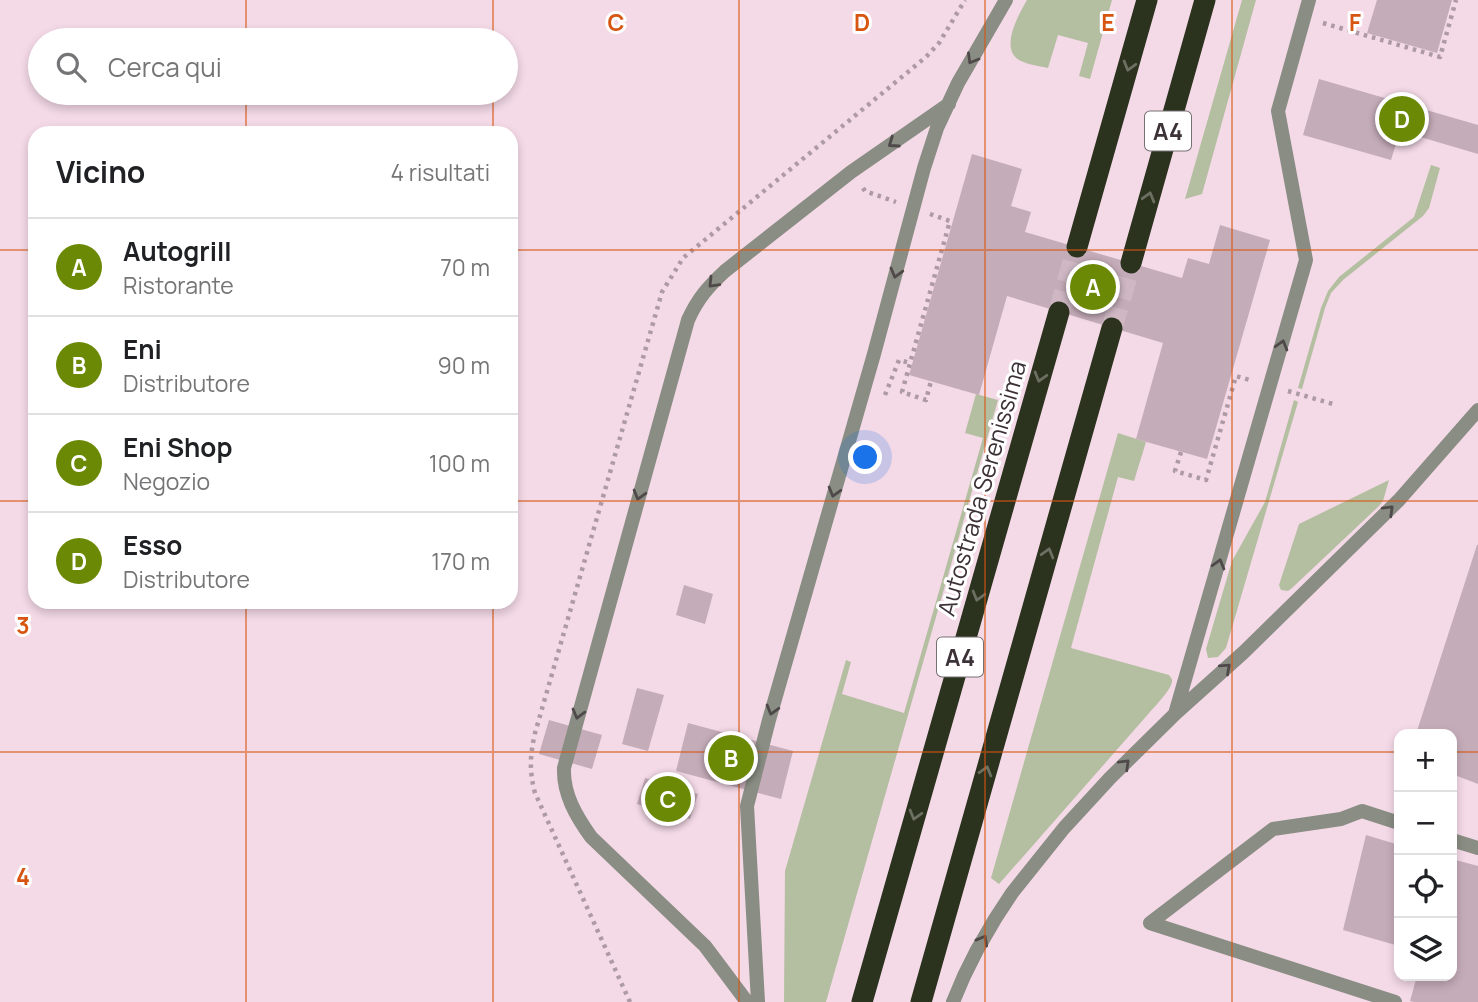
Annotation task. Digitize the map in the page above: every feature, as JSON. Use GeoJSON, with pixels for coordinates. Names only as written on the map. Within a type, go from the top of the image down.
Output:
{"type":"FeatureCollection","features":[{"type":"Feature","properties":{"kind":"highway","name":"A4"},"geometry":{"type":"LineString","coordinates":[[1077,247],[1147,0]]}},
{"type":"Feature","properties":{"kind":"highway","name":"A4"},"geometry":{"type":"LineString","coordinates":[[1131,263],[1206,0]]}},
{"type":"Feature","properties":{"kind":"highway","name":"Autostrada Serenissima"},"geometry":{"type":"LineString","coordinates":[[862,1002],[1059,312]]}},
{"type":"Feature","properties":{"kind":"highway","name":"A4"},"geometry":{"type":"LineString","coordinates":[[920,1002],[1112,328]]}},
{"type":"Feature","properties":{"kind":"lane"},"geometry":{"type":"LineString","coordinates":[[758,1002],[747,806],[924,168],[937,128],[958,83],[1006,0]]}},
{"type":"Feature","properties":{"kind":"lane"},"geometry":{"type":"LineString","coordinates":[[1175,714],[1306,260],[1278,111],[1309,0]]}},
{"type":"Feature","properties":{"kind":"lane"},"geometry":{"type":"LineString","coordinates":[[747,1002],[705,946],[592,837],[579,821],[568,798],[564,768],[688,320],[696,303],[725,271],[851,172],[948,104]]}},
{"type":"Feature","properties":{"kind":"lane"},"geometry":{"type":"LineString","coordinates":[[953,1002],[964,975],[995,919],[1012,893],[1064,828],[1175,714],[1244,652],[1399,500],[1478,410]]}},
{"type":"Feature","properties":{"kind":"lane"},"geometry":{"type":"LineString","coordinates":[[1394,821],[1362,811],[1341,819],[1273,829],[1150,923],[1395,1002]]}},
{"type":"Feature","properties":{"kind":"lane"},"geometry":{"type":"LineString","coordinates":[[1457,842],[1478,848]]}},
{"type":"Feature","properties":{"kind":"path"},"geometry":{"type":"LineString","coordinates":[[630,1002],[535,793],[530,756],[662,292],[683,258],[926,57],[939,43],[965,0]]}},
{"type":"Feature","properties":{"kind":"path"},"geometry":{"type":"LineString","coordinates":[[1304,18],[1440,57],[1456,0]]}},
{"type":"Feature","properties":{"kind":"green space"},"geometry":{"type":"Polygon","coordinates":[[[1027,0],[1112,0],[1090,79],[1079,76],[1088,43],[1058,35],[1048,68],[1021,61],[1014,56],[1011,49],[1012,32],[1027,0]]]}},
{"type":"Feature","properties":{"kind":"green space"},"geometry":{"type":"Polygon","coordinates":[[[1242,0],[1256,0],[1202,194],[1185,199],[1242,0]]]}},
{"type":"Feature","properties":{"kind":"green space"},"geometry":{"type":"Polygon","coordinates":[[[1431,165],[1440,168],[1429,208],[1423,216],[1343,280],[1331,293],[1302,389],[1298,388],[1328,291],[1339,277],[1414,217],[1431,165]]]}},
{"type":"Feature","properties":{"kind":"green space"},"geometry":{"type":"Polygon","coordinates":[[[976,394],[998,400],[826,1002],[784,1002],[785,871],[846,660],[851,662],[842,694],[904,713],[983,438],[965,433],[976,394]]]}},
{"type":"Feature","properties":{"kind":"green space"},"geometry":{"type":"Polygon","coordinates":[[[1294,400],[1298,402],[1226,648],[1218,657],[1208,658],[1206,649],[1232,561],[1265,502],[1294,400]]]}},
{"type":"Feature","properties":{"kind":"green space"},"geometry":{"type":"Polygon","coordinates":[[[1118,433],[1146,442],[1134,481],[1118,477],[1071,648],[1169,675],[1172,683],[999,884],[991,878],[1118,433]]]}},
{"type":"Feature","properties":{"kind":"green space"},"geometry":{"type":"Polygon","coordinates":[[[1389,480],[1379,506],[1292,588],[1288,591],[1281,590],[1279,585],[1299,524],[1389,480]]]}},
{"type":"Feature","properties":{"kind":"building"},"geometry":{"type":"Polygon","coordinates":[[[1377,0],[1452,0],[1437,53],[1367,33],[1377,0]]]}},
{"type":"Feature","properties":{"kind":"building"},"geometry":{"type":"Polygon","coordinates":[[[1319,79],[1478,125],[1478,154],[1400,131],[1391,160],[1303,135],[1319,79]]]}},
{"type":"Feature","properties":{"kind":"building"},"geometry":{"type":"Polygon","coordinates":[[[972,154],[1022,169],[1011,206],[1031,212],[1025,232],[1182,278],[1188,258],[1209,264],[1220,225],[1270,240],[1207,459],[1136,439],[1163,343],[1007,296],[979,395],[909,375],[972,154]]]}},
{"type":"Feature","properties":{"kind":"building"},"geometry":{"type":"Polygon","coordinates":[[[1478,545],[1478,784],[1457,776],[1457,729],[1418,729],[1478,545]]]}},
{"type":"Feature","properties":{"kind":"building"},"geometry":{"type":"Polygon","coordinates":[[[684,585],[713,594],[705,624],[676,615],[684,585]]]}},
{"type":"Feature","properties":{"kind":"building"},"geometry":{"type":"Polygon","coordinates":[[[637,688],[664,695],[648,751],[622,744],[637,688]]]}},
{"type":"Feature","properties":{"kind":"building"},"geometry":{"type":"Polygon","coordinates":[[[549,720],[602,735],[592,769],[539,754],[549,720]]]}},
{"type":"Feature","properties":{"kind":"building"},"geometry":{"type":"Polygon","coordinates":[[[688,723],[793,751],[781,799],[676,771],[688,723]]]}},
{"type":"Feature","properties":{"kind":"building"},"geometry":{"type":"Polygon","coordinates":[[[645,778],[698,794],[690,819],[637,804],[645,778]]]}},
{"type":"Feature","properties":{"kind":"building"},"geometry":{"type":"Polygon","coordinates":[[[1366,835],[1394,843],[1394,945],[1343,930],[1366,835]]]}},
{"type":"Feature","properties":{"kind":"building"},"geometry":{"type":"Polygon","coordinates":[[[1457,860],[1478,866],[1478,1002],[1410,1001],[1416,981],[1457,981],[1457,860]]]}},
{"type":"Feature","properties":{"kind":"tunnel"},"geometry":{"type":"LineString","coordinates":[[1059,312],[1077,247]]}},
{"type":"Feature","properties":{"kind":"tunnel"},"geometry":{"type":"LineString","coordinates":[[1112,328],[1131,263]]}},
{"type":"Feature","properties":{"kind":"place","name":"Esso"},"geometry":{"type":"Point","coordinates":[1402,119]}},
{"type":"Feature","properties":{"kind":"place","name":"Autogrill"},"geometry":{"type":"Point","coordinates":[1093,287]}},
{"type":"Feature","properties":{"kind":"place","name":"Eni"},"geometry":{"type":"Point","coordinates":[731,758]}},
{"type":"Feature","properties":{"kind":"place","name":"Eni Shop"},"geometry":{"type":"Point","coordinates":[668,799]}}]}
